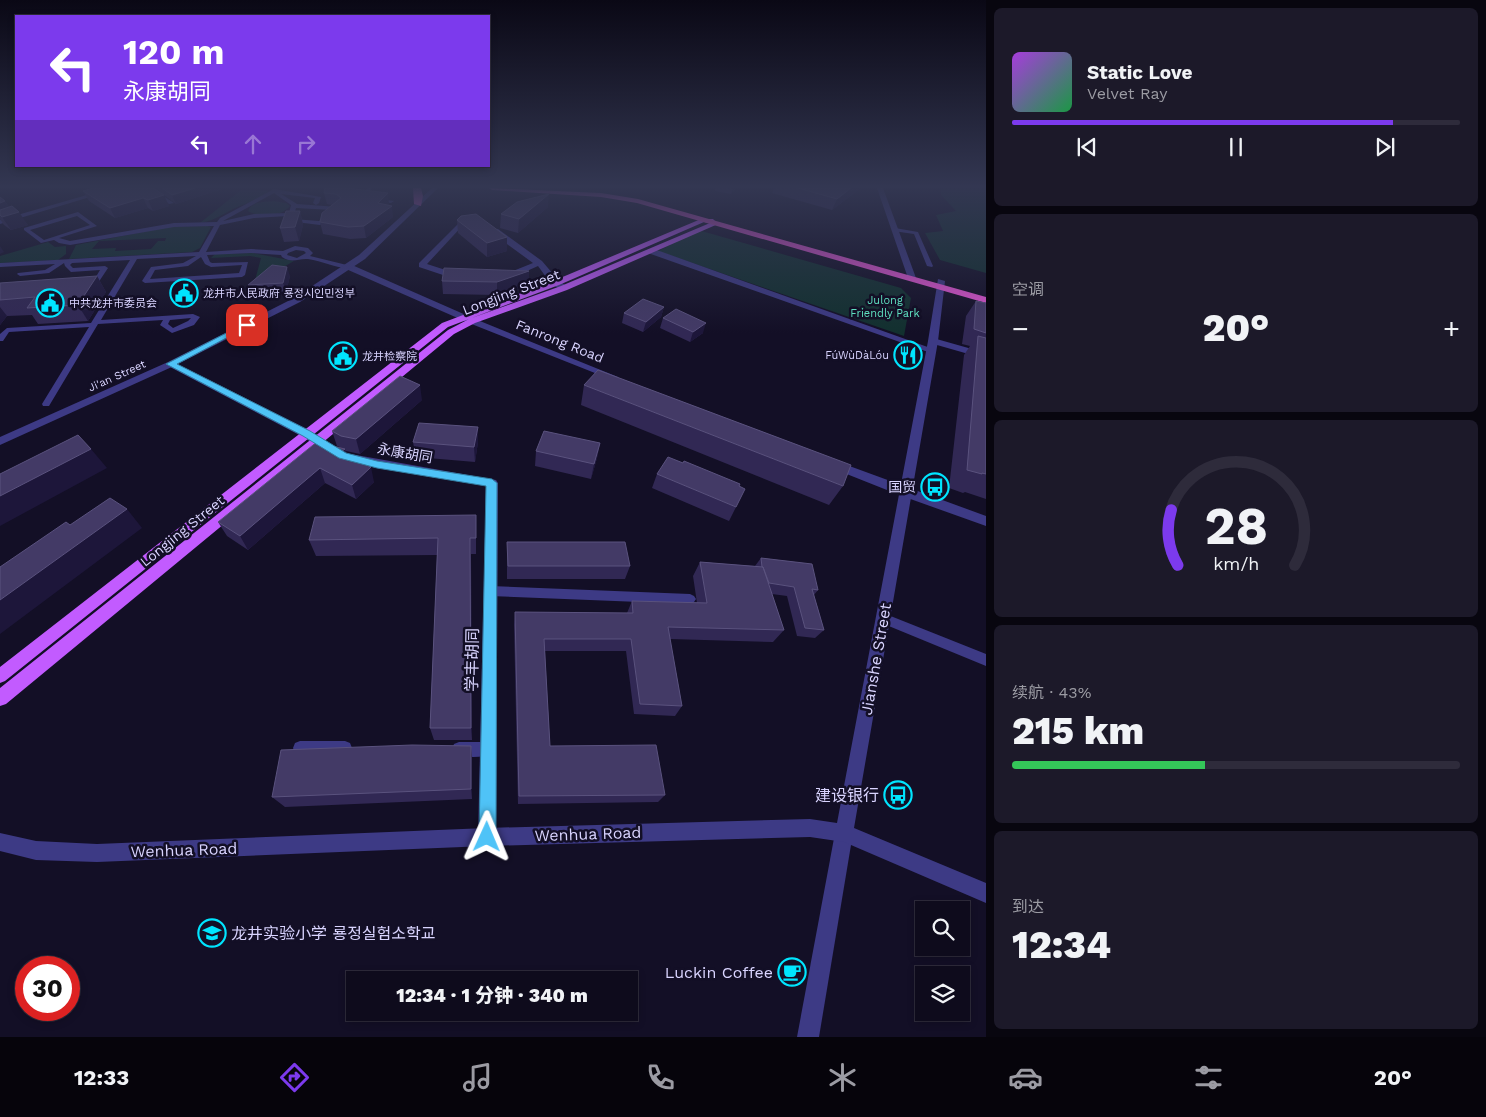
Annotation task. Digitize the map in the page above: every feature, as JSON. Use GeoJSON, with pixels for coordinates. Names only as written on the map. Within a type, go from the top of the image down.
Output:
{"type":"FeatureCollection","features":[{"type":"Feature","properties":{"kind":"highway"},"geometry":{"type":"LineString","coordinates":[[764,236],[986,294]]}},
{"type":"Feature","properties":{"kind":"highway"},"geometry":{"type":"LineString","coordinates":[[941,283],[986,300]]}},
{"type":"Feature","properties":{"kind":"main road","name":"Longjing Street"},"geometry":{"type":"LineString","coordinates":[[560,286],[675,236]]}},
{"type":"Feature","properties":{"kind":"main road","name":"Longjing Street"},"geometry":{"type":"LineString","coordinates":[[0,676],[467,319],[651,252],[681,236]]}},
{"type":"Feature","properties":{"kind":"main road","name":"Longjing Street"},"geometry":{"type":"LineString","coordinates":[[0,698],[312,437]]}},
{"type":"Feature","properties":{"kind":"street","name":"Ji'an Street"},"geometry":{"type":"LineString","coordinates":[[0,441],[171,364],[297,300],[350,267],[383,236]]}},
{"type":"Feature","properties":{"kind":"street"},"geometry":{"type":"LineString","coordinates":[[449,236],[422,265],[453,276],[469,277]]}},
{"type":"Feature","properties":{"kind":"street"},"geometry":{"type":"LineString","coordinates":[[503,236],[538,263],[560,286]]}},
{"type":"Feature","properties":{"kind":"street"},"geometry":{"type":"LineString","coordinates":[[897,236],[911,275]]}},
{"type":"Feature","properties":{"kind":"street"},"geometry":{"type":"LineString","coordinates":[[651,252],[932,345],[986,356]]}},
{"type":"Feature","properties":{"kind":"street"},"geometry":{"type":"LineString","coordinates":[[501,278],[538,263]]}},
{"type":"Feature","properties":{"kind":"street","name":"Fanrong Road"},"geometry":{"type":"LineString","coordinates":[[350,267],[467,319],[620,380]]}},
{"type":"Feature","properties":{"kind":"street","name":"Jianshe Street"},"geometry":{"type":"LineString","coordinates":[[808,1037],[906,493],[941,283]]}},
{"type":"Feature","properties":{"kind":"street","name":"永康胡同"},"geometry":{"type":"LineString","coordinates":[[171,364],[312,437],[342,456],[377,464],[492,483]]}},
{"type":"Feature","properties":{"kind":"street"},"geometry":{"type":"LineString","coordinates":[[823,460],[906,493],[986,521]]}},
{"type":"Feature","properties":{"kind":"street","name":"学丰胡同"},"geometry":{"type":"LineString","coordinates":[[487,837],[492,483]]}},
{"type":"Feature","properties":{"kind":"street","name":"Wenhua Road"},"geometry":{"type":"LineString","coordinates":[[0,842],[17,848],[53,852],[98,853],[487,837],[810,828],[844,833],[986,893]]}},
{"type":"Feature","properties":{"kind":"lane"},"geometry":{"type":"LineString","coordinates":[[35,236],[43,242],[59,236]]}},
{"type":"Feature","properties":{"kind":"lane"},"geometry":{"type":"LineString","coordinates":[[54,238],[61,242],[70,243],[108,236]]}},
{"type":"Feature","properties":{"kind":"lane"},"geometry":{"type":"LineString","coordinates":[[203,254],[207,263],[211,265],[246,262],[242,275],[145,281],[154,265],[186,266],[203,254],[211,236]]}},
{"type":"Feature","properties":{"kind":"lane"},"geometry":{"type":"LineString","coordinates":[[917,236],[930,266]]}},
{"type":"Feature","properties":{"kind":"lane"},"geometry":{"type":"LineString","coordinates":[[0,265],[251,250],[285,254],[291,249],[303,248],[310,252],[306,257],[287,268]]}},
{"type":"Feature","properties":{"kind":"lane"},"geometry":{"type":"LineString","coordinates":[[285,254],[286,258],[298,260]]}},
{"type":"Feature","properties":{"kind":"lane"},"geometry":{"type":"LineString","coordinates":[[46,404],[135,257]]}},
{"type":"Feature","properties":{"kind":"lane"},"geometry":{"type":"LineString","coordinates":[[306,257],[350,267]]}},
{"type":"Feature","properties":{"kind":"lane"},"geometry":{"type":"LineString","coordinates":[[70,261],[68,268],[71,270],[105,268],[96,282],[76,283]]}},
{"type":"Feature","properties":{"kind":"lane"},"geometry":{"type":"LineString","coordinates":[[14,281],[22,272],[47,272],[62,262]]}},
{"type":"Feature","properties":{"kind":"lane"},"geometry":{"type":"LineString","coordinates":[[0,339],[7,330],[168,317]]}},
{"type":"Feature","properties":{"kind":"lane"},"geometry":{"type":"LineString","coordinates":[[490,591],[690,598]]}},
{"type":"Feature","properties":{"kind":"lane"},"geometry":{"type":"LineString","coordinates":[[883,618],[986,660]]}},
{"type":"Feature","properties":{"kind":"lane"},"geometry":{"type":"LineString","coordinates":[[300,748],[360,748]]}},
{"type":"Feature","properties":{"kind":"lane"},"geometry":{"type":"LineString","coordinates":[[449,749],[488,749]]}},
{"type":"Feature","properties":{"kind":"green space"},"geometry":{"type":"Polygon","coordinates":[[[120,236],[206,236],[200,248],[192,252],[69,259],[76,245],[120,236]],[[166,238],[99,241],[92,249],[116,248],[115,251],[151,249],[158,241],[165,241],[166,238]]]}},
{"type":"Feature","properties":{"kind":"green space","name":"Julong Friendly Park"},"geometry":{"type":"Polygon","coordinates":[[[686,236],[720,236],[901,288],[911,298],[904,336],[658,251],[686,236]]]}},
{"type":"Feature","properties":{"kind":"green space"},"geometry":{"type":"Polygon","coordinates":[[[927,236],[986,236],[986,273],[940,260],[927,236]]]}},
{"type":"Feature","properties":{"kind":"green space"},"geometry":{"type":"Polygon","coordinates":[[[48,242],[55,247],[66,246],[66,254],[58,260],[0,263],[0,256],[48,242]]]}},
{"type":"Feature","properties":{"kind":"green space"},"geometry":{"type":"Polygon","coordinates":[[[253,253],[294,261],[254,284],[261,258],[250,256],[211,258],[215,254],[253,253]]]}},
{"type":"Feature","properties":{"kind":"building"},"geometry":{"type":"Polygon","coordinates":[[[478,236],[507,237],[487,243],[478,236]]]}},
{"type":"Feature","properties":{"kind":"building"},"geometry":{"type":"Polygon","coordinates":[[[272,265],[287,267],[283,283],[248,285],[272,265]]]}},
{"type":"Feature","properties":{"kind":"building"},"geometry":{"type":"Polygon","coordinates":[[[444,268],[529,271],[497,282],[442,281],[444,268]]]}},
{"type":"Feature","properties":{"kind":"building"},"geometry":{"type":"Polygon","coordinates":[[[97,276],[78,305],[27,308],[35,297],[0,300],[0,283],[97,276]]]}},
{"type":"Feature","properties":{"kind":"building"},"geometry":{"type":"Polygon","coordinates":[[[643,299],[664,307],[646,322],[624,313],[643,299]]]}},
{"type":"Feature","properties":{"kind":"building"},"geometry":{"type":"Polygon","coordinates":[[[976,301],[986,303],[986,333],[974,329],[976,301]]]}},
{"type":"Feature","properties":{"kind":"building"},"geometry":{"type":"Polygon","coordinates":[[[676,309],[706,323],[693,332],[663,318],[676,309]]]}},
{"type":"Feature","properties":{"kind":"building"},"geometry":{"type":"Polygon","coordinates":[[[978,336],[986,338],[986,474],[967,470],[978,336]]]}},
{"type":"Feature","properties":{"kind":"building"},"geometry":{"type":"Polygon","coordinates":[[[598,370],[851,465],[843,486],[584,385],[598,370]]]}},
{"type":"Feature","properties":{"kind":"building"},"geometry":{"type":"Polygon","coordinates":[[[400,376],[420,385],[356,439],[341,436],[332,431],[400,376]]]}},
{"type":"Feature","properties":{"kind":"building"},"geometry":{"type":"Polygon","coordinates":[[[419,423],[478,427],[474,447],[413,442],[419,423]]]}},
{"type":"Feature","properties":{"kind":"building"},"geometry":{"type":"Polygon","coordinates":[[[544,431],[600,443],[594,464],[536,451],[544,431]]]}},
{"type":"Feature","properties":{"kind":"building"},"geometry":{"type":"Polygon","coordinates":[[[78,435],[91,449],[0,496],[0,474],[78,435]]]}},
{"type":"Feature","properties":{"kind":"building"},"geometry":{"type":"Polygon","coordinates":[[[322,439],[332,446],[345,449],[341,452],[371,467],[352,485],[320,468],[240,536],[218,522],[318,441],[322,439]]]}},
{"type":"Feature","properties":{"kind":"building"},"geometry":{"type":"Polygon","coordinates":[[[668,457],[683,463],[684,461],[740,484],[739,486],[745,489],[736,507],[657,474],[668,457]]]}},
{"type":"Feature","properties":{"kind":"building"},"geometry":{"type":"Polygon","coordinates":[[[110,498],[127,509],[0,600],[0,567],[66,522],[70,525],[110,498]]]}},
{"type":"Feature","properties":{"kind":"building"},"geometry":{"type":"Polygon","coordinates":[[[476,515],[476,538],[470,538],[471,728],[430,728],[438,538],[309,540],[315,517],[476,515]]]}},
{"type":"Feature","properties":{"kind":"building"},"geometry":{"type":"Polygon","coordinates":[[[507,542],[625,542],[630,566],[508,566],[507,542]]]}},
{"type":"Feature","properties":{"kind":"building"},"geometry":{"type":"Polygon","coordinates":[[[761,558],[812,564],[818,590],[812,589],[824,630],[805,628],[794,587],[769,583],[762,567],[761,558]]]}},
{"type":"Feature","properties":{"kind":"building"},"geometry":{"type":"Polygon","coordinates":[[[700,562],[763,567],[784,630],[668,627],[682,706],[640,704],[631,639],[544,639],[550,746],[656,745],[665,795],[519,796],[515,612],[633,613],[632,601],[707,603],[700,562]]]}},
{"type":"Feature","properties":{"kind":"building"},"geometry":{"type":"Polygon","coordinates":[[[412,745],[471,746],[471,789],[272,797],[281,750],[412,745]]]}},
{"type":"Feature","properties":{"kind":"place","name":"龙井市人民政府 룡정시인민정부"},"geometry":{"type":"Point","coordinates":[184,293]}},
{"type":"Feature","properties":{"kind":"place","name":"中共龙井市委员会"},"geometry":{"type":"Point","coordinates":[50,303]}},
{"type":"Feature","properties":{"kind":"place","name":"FúWùDàLóu"},"geometry":{"type":"Point","coordinates":[908,355]}},
{"type":"Feature","properties":{"kind":"place","name":"龙井检察院"},"geometry":{"type":"Point","coordinates":[343,356]}},
{"type":"Feature","properties":{"kind":"place","name":"国贸"},"geometry":{"type":"Point","coordinates":[935,487]}},
{"type":"Feature","properties":{"kind":"place","name":"建设银行"},"geometry":{"type":"Point","coordinates":[898,795]}},
{"type":"Feature","properties":{"kind":"place","name":"龙井实验小学 룡정실험소학교"},"geometry":{"type":"Point","coordinates":[212,933]}},
{"type":"Feature","properties":{"kind":"place","name":"Luckin Coffee"},"geometry":{"type":"Point","coordinates":[792,972]}},
{"type":"Feature","properties":{"kind":"route"},"geometry":{"type":"LineString","coordinates":[[247,325],[171,364],[307,434],[342,456],[377,464],[492,483],[487,837]]}}]}
